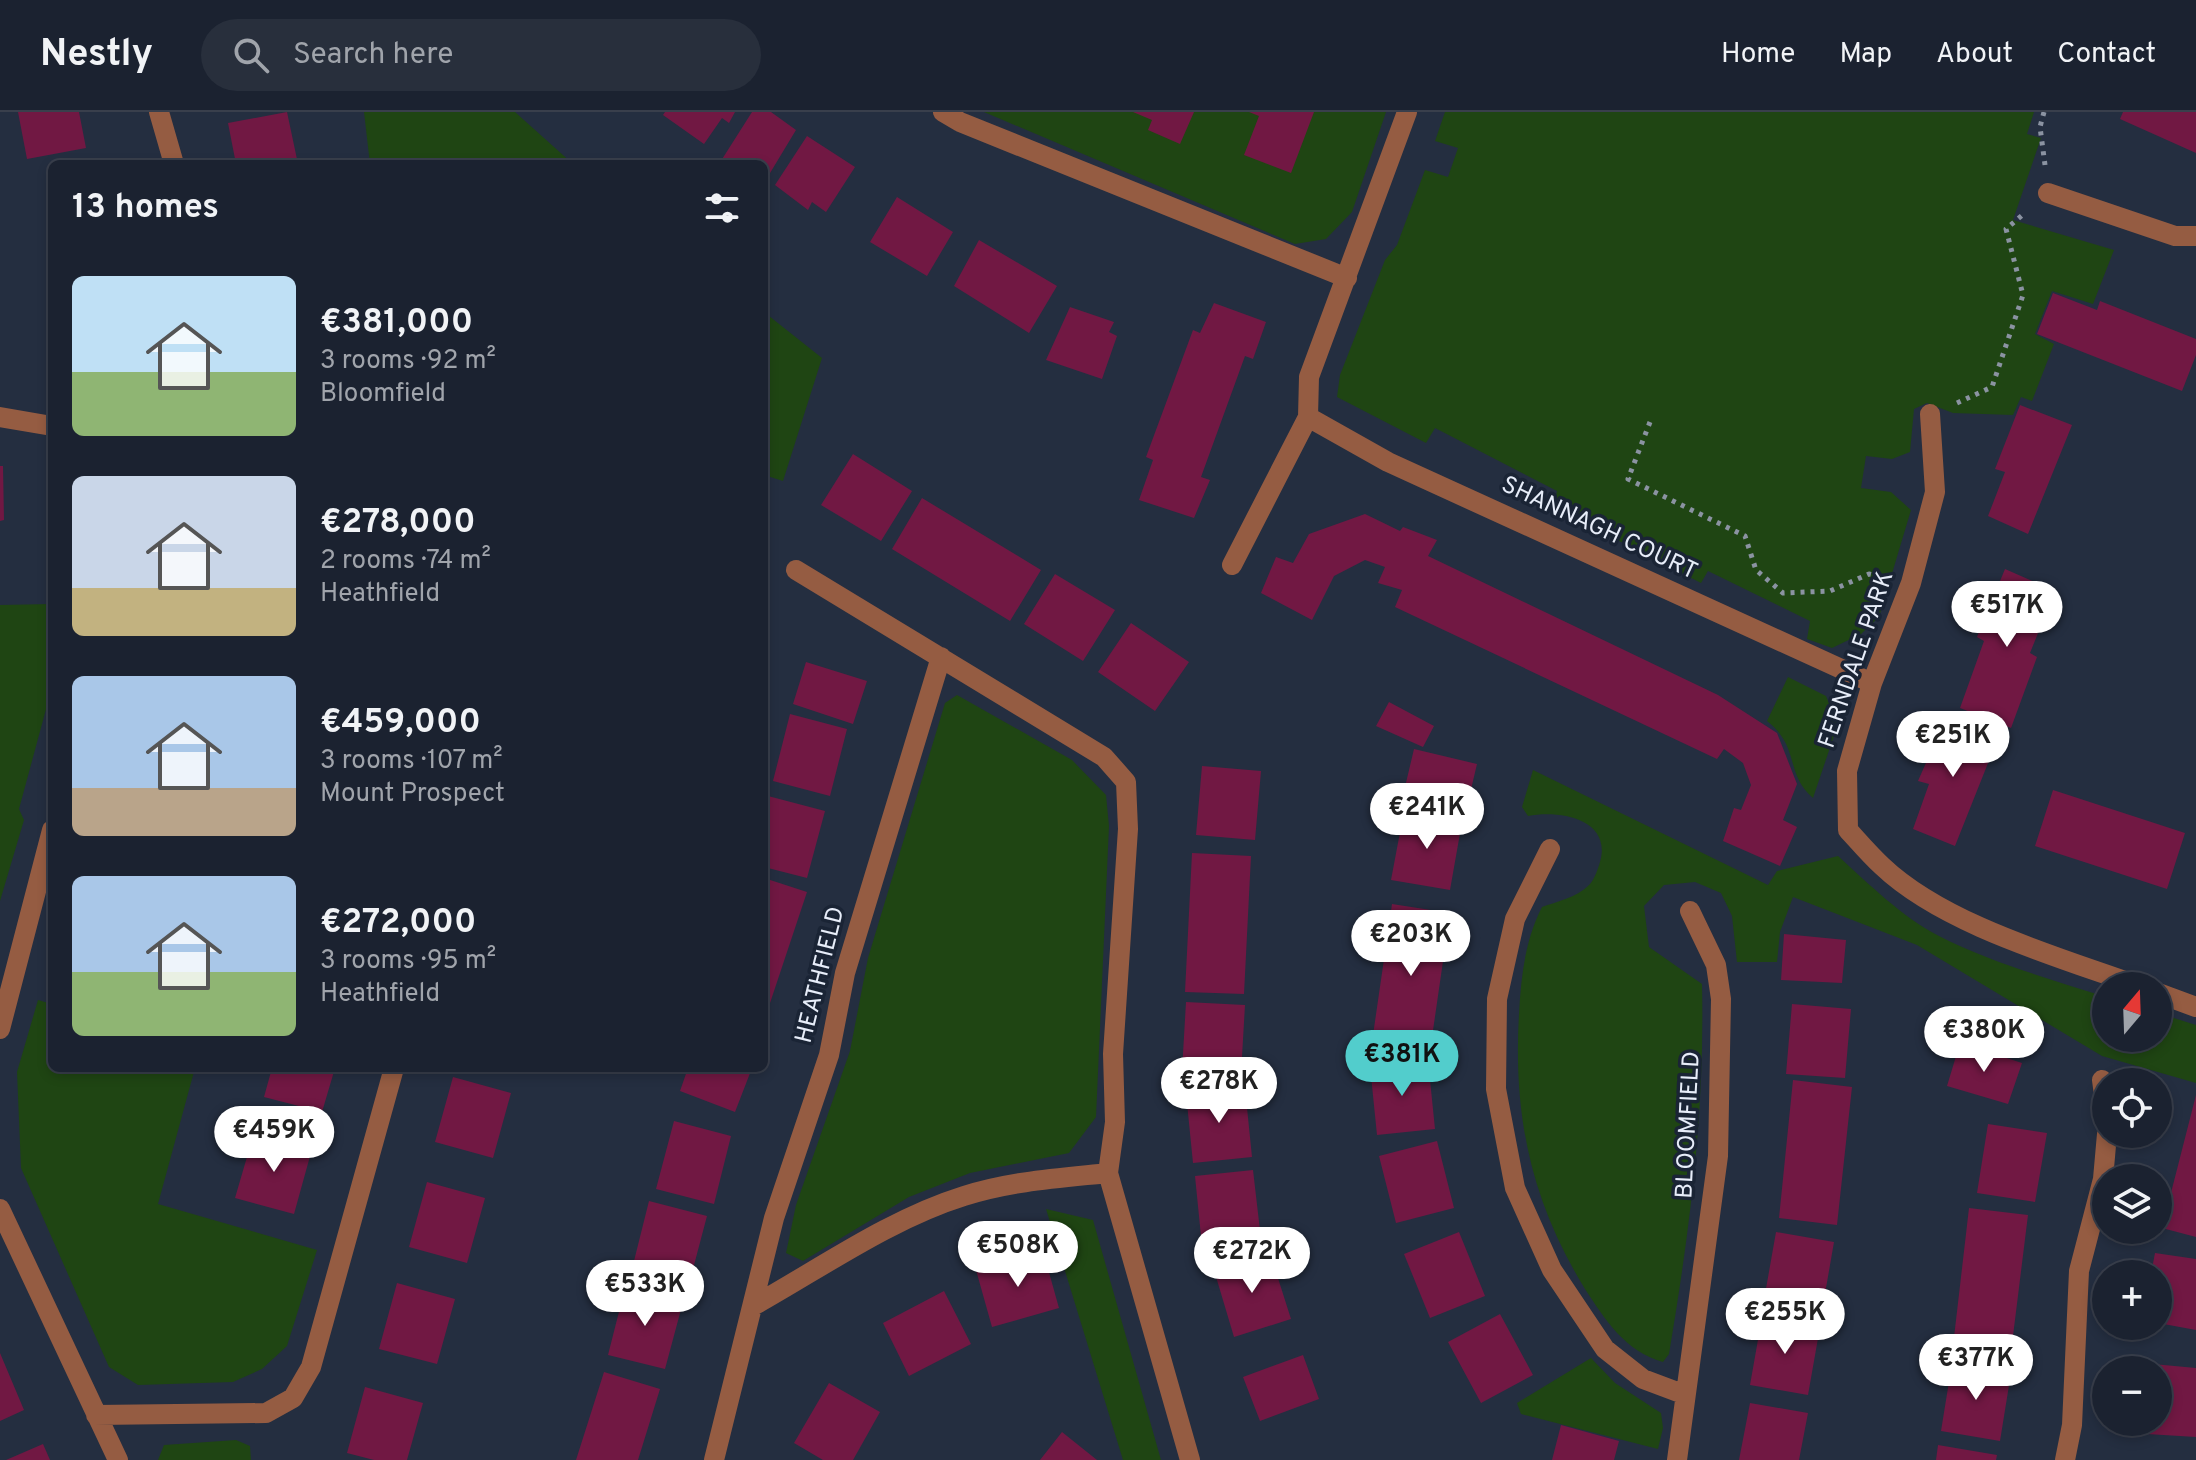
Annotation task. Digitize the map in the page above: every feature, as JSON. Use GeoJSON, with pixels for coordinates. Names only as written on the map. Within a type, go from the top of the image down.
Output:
{"type":"FeatureCollection","features":[{"type":"Feature","properties":{"kind":"street"},"geometry":{"type":"LineString","coordinates":[[159,112],[173,160]]}},
{"type":"Feature","properties":{"kind":"street"},"geometry":{"type":"LineString","coordinates":[[943,112],[972,127],[1347,278]]}},
{"type":"Feature","properties":{"kind":"street"},"geometry":{"type":"LineString","coordinates":[[1232,565],[1308,417],[1309,377],[1407,112]]}},
{"type":"Feature","properties":{"kind":"street"},"geometry":{"type":"LineString","coordinates":[[2048,193],[2175,236],[2196,236]]}},
{"type":"Feature","properties":{"kind":"street","name":"FERNDALE PARK"},"geometry":{"type":"LineString","coordinates":[[1930,414],[1935,492],[1911,583],[1872,683],[1847,771],[1848,830],[1884,868],[1944,908],[2013,940],[2101,972]]}},
{"type":"Feature","properties":{"kind":"street"},"geometry":{"type":"LineString","coordinates":[[0,417],[48,425]]}},
{"type":"Feature","properties":{"kind":"street","name":"SHANNAGH COURT"},"geometry":{"type":"LineString","coordinates":[[1308,417],[1388,462],[1872,683]]}},
{"type":"Feature","properties":{"kind":"street"},"geometry":{"type":"LineString","coordinates":[[796,570],[1104,757],[1126,782],[1128,829],[1113,1054],[1115,1122],[1108,1173],[1190,1460]]}},
{"type":"Feature","properties":{"kind":"street","name":"HEATHFIELD"},"geometry":{"type":"LineString","coordinates":[[714,1460],[774,1218],[829,1055],[845,973],[941,657]]}},
{"type":"Feature","properties":{"kind":"street"},"geometry":{"type":"LineString","coordinates":[[0,1029],[48,845]]}},
{"type":"Feature","properties":{"kind":"street"},"geometry":{"type":"LineString","coordinates":[[1550,849],[1515,919],[1497,999],[1496,1089],[1515,1188],[1552,1270],[1605,1349],[1643,1379],[1683,1394]]}},
{"type":"Feature","properties":{"kind":"street","name":"BLOOMFIELD"},"geometry":{"type":"LineString","coordinates":[[1677,1460],[1683,1394],[1718,1156],[1720,1077],[1721,999],[1716,965],[1690,911]]}},
{"type":"Feature","properties":{"kind":"street"},"geometry":{"type":"LineString","coordinates":[[2172,998],[2196,1007]]}},
{"type":"Feature","properties":{"kind":"street"},"geometry":{"type":"LineString","coordinates":[[96,1415],[266,1413],[293,1398],[311,1367],[393,1072]]}},
{"type":"Feature","properties":{"kind":"street"},"geometry":{"type":"LineString","coordinates":[[2065,1460],[2072,1425],[2079,1271],[2103,1179],[2106,1148]]}},
{"type":"Feature","properties":{"kind":"street"},"geometry":{"type":"LineString","coordinates":[[753,1306],[900,1224],[962,1196],[1023,1181],[1108,1173]]}},
{"type":"Feature","properties":{"kind":"street"},"geometry":{"type":"LineString","coordinates":[[0,1209],[118,1460]]}},
{"type":"Feature","properties":{"kind":"path"},"geometry":{"type":"LineString","coordinates":[[1930,414],[1992,387],[2023,295],[2006,229],[2048,193],[2040,127],[2044,112]]}},
{"type":"Feature","properties":{"kind":"path"},"geometry":{"type":"LineString","coordinates":[[1650,422],[1628,479],[1745,536],[1756,570],[1783,593],[1830,591],[1869,574],[1911,583]]}},
{"type":"Feature","properties":{"kind":"green space"},"geometry":{"type":"Polygon","coordinates":[[[364,112],[515,112],[569,160],[370,160],[364,112]]]}},
{"type":"Feature","properties":{"kind":"green space"},"geometry":{"type":"Polygon","coordinates":[[[984,112],[1386,112],[1352,212],[1326,239],[1295,244],[984,112]]]}},
{"type":"Feature","properties":{"kind":"green space"},"geometry":{"type":"Polygon","coordinates":[[[1445,112],[2034,112],[2027,134],[2041,138],[2013,220],[2114,250],[2093,304],[2052,291],[2035,334],[2054,344],[2032,401],[2021,397],[2013,415],[1953,413],[1927,403],[1914,409],[1910,452],[1892,459],[1866,456],[1861,488],[1891,492],[1911,510],[1879,617],[1861,634],[1832,648],[1807,639],[1810,621],[1708,571],[1701,583],[1553,507],[1557,491],[1435,428],[1426,443],[1337,397],[1340,375],[1385,260],[1397,245],[1425,170],[1448,177],[1458,148],[1435,141],[1445,112]]]}},
{"type":"Feature","properties":{"kind":"green space"},"geometry":{"type":"Polygon","coordinates":[[[768,315],[822,358],[783,481],[768,476],[768,315]]]}},
{"type":"Feature","properties":{"kind":"green space"},"geometry":{"type":"Polygon","coordinates":[[[48,604],[48,702],[19,809],[24,820],[0,901],[0,605],[48,604]]]}},
{"type":"Feature","properties":{"kind":"green space"},"geometry":{"type":"Polygon","coordinates":[[[1788,677],[1826,696],[1838,724],[1813,798],[1798,779],[1784,741],[1767,721],[1788,677]]]}},
{"type":"Feature","properties":{"kind":"green space"},"geometry":{"type":"Polygon","coordinates":[[[957,695],[1072,760],[1106,795],[1109,826],[1096,1117],[1069,1153],[970,1173],[909,1197],[803,1261],[786,1253],[796,1205],[850,1051],[868,958],[945,703],[957,695]]]}},
{"type":"Feature","properties":{"kind":"green space"},"geometry":{"type":"Polygon","coordinates":[[[1533,770],[1768,885],[1777,871],[1838,856],[1899,910],[1939,936],[2000,962],[2092,993],[2092,1050],[1917,945],[1793,897],[1780,932],[1777,962],[1737,962],[1732,916],[1721,893],[1695,882],[1664,885],[1644,906],[1649,947],[1702,984],[1701,1078],[1689,1215],[1669,1354],[1663,1362],[1650,1357],[1627,1343],[1585,1289],[1551,1223],[1530,1157],[1519,1088],[1518,1051],[1525,959],[1542,907],[1572,896],[1590,883],[1601,858],[1601,844],[1597,833],[1578,819],[1552,814],[1528,816],[1522,807],[1533,770]]]}},
{"type":"Feature","properties":{"kind":"green space"},"geometry":{"type":"Polygon","coordinates":[[[38,1000],[48,1003],[48,1072],[194,1072],[158,1204],[317,1250],[287,1346],[262,1369],[233,1382],[138,1385],[109,1367],[21,1168],[17,1072],[38,1000]]]}},
{"type":"Feature","properties":{"kind":"green space"},"geometry":{"type":"Polygon","coordinates":[[[2172,1017],[2196,1025],[2196,1083],[2172,1076],[2172,1068],[2144,1068],[2095,1052],[2172,1052],[2172,1017]]]}},
{"type":"Feature","properties":{"kind":"green space"},"geometry":{"type":"Polygon","coordinates":[[[1046,1209],[1093,1220],[1161,1460],[1123,1460],[1046,1209]]]}},
{"type":"Feature","properties":{"kind":"green space"},"geometry":{"type":"Polygon","coordinates":[[[1591,1358],[1615,1383],[1661,1413],[1663,1428],[1658,1449],[1521,1414],[1517,1403],[1591,1358]]]}},
{"type":"Feature","properties":{"kind":"green space"},"geometry":{"type":"Polygon","coordinates":[[[236,1440],[250,1446],[251,1460],[158,1460],[164,1445],[236,1440]]]}},
{"type":"Feature","properties":{"kind":"building"},"geometry":{"type":"Polygon","coordinates":[[[18,112],[79,112],[86,148],[27,159],[18,112]]]}},
{"type":"Feature","properties":{"kind":"building"},"geometry":{"type":"Polygon","coordinates":[[[287,112],[297,160],[235,160],[228,123],[287,112]]]}},
{"type":"Feature","properties":{"kind":"building"},"geometry":{"type":"Polygon","coordinates":[[[665,112],[735,112],[729,123],[722,118],[704,144],[663,115],[665,112]]]}},
{"type":"Feature","properties":{"kind":"building"},"geometry":{"type":"Polygon","coordinates":[[[752,112],[771,112],[796,130],[768,176],[768,160],[722,160],[752,112]]]}},
{"type":"Feature","properties":{"kind":"building"},"geometry":{"type":"Polygon","coordinates":[[[1133,112],[1194,112],[1180,144],[1148,130],[1152,120],[1133,112]]]}},
{"type":"Feature","properties":{"kind":"building"},"geometry":{"type":"Polygon","coordinates":[[[1249,112],[1314,112],[1291,173],[1244,155],[1259,116],[1249,112]]]}},
{"type":"Feature","properties":{"kind":"building"},"geometry":{"type":"Polygon","coordinates":[[[2123,112],[2196,112],[2196,153],[2120,119],[2123,112]]]}},
{"type":"Feature","properties":{"kind":"building"},"geometry":{"type":"Polygon","coordinates":[[[807,136],[855,167],[826,212],[812,202],[808,210],[775,185],[807,136]]]}},
{"type":"Feature","properties":{"kind":"building"},"geometry":{"type":"Polygon","coordinates":[[[897,197],[953,232],[927,276],[870,242],[897,197]]]}},
{"type":"Feature","properties":{"kind":"building"},"geometry":{"type":"Polygon","coordinates":[[[979,240],[1057,286],[1029,333],[954,286],[979,240]]]}},
{"type":"Feature","properties":{"kind":"building"},"geometry":{"type":"Polygon","coordinates":[[[2053,293],[2097,310],[2100,301],[2196,339],[2196,355],[2182,391],[2037,334],[2053,293]]]}},
{"type":"Feature","properties":{"kind":"building"},"geometry":{"type":"Polygon","coordinates":[[[1214,303],[1266,322],[1253,359],[1245,356],[1201,477],[1210,480],[1194,518],[1139,500],[1153,460],[1146,457],[1193,330],[1200,333],[1214,303]]]}},
{"type":"Feature","properties":{"kind":"building"},"geometry":{"type":"Polygon","coordinates":[[[1070,307],[1114,322],[1109,332],[1117,336],[1102,379],[1046,360],[1070,307]]]}},
{"type":"Feature","properties":{"kind":"building"},"geometry":{"type":"Polygon","coordinates":[[[2020,405],[2072,425],[2028,534],[1988,516],[2005,472],[1995,469],[2020,405]]]}},
{"type":"Feature","properties":{"kind":"building"},"geometry":{"type":"Polygon","coordinates":[[[853,454],[912,491],[881,541],[821,505],[853,454]]]}},
{"type":"Feature","properties":{"kind":"building"},"geometry":{"type":"Polygon","coordinates":[[[0,466],[3,466],[4,520],[0,521],[0,466]]]}},
{"type":"Feature","properties":{"kind":"building"},"geometry":{"type":"Polygon","coordinates":[[[922,498],[1041,570],[1010,621],[892,549],[922,498]]]}},
{"type":"Feature","properties":{"kind":"building"},"geometry":{"type":"Polygon","coordinates":[[[1365,514],[1400,531],[1403,527],[1437,540],[1428,556],[1718,695],[1777,733],[1797,784],[1783,820],[1797,827],[1780,866],[1723,841],[1734,808],[1741,810],[1751,785],[1743,763],[1724,749],[1717,759],[1395,607],[1402,590],[1378,583],[1385,567],[1365,560],[1334,576],[1312,620],[1261,593],[1276,557],[1293,563],[1309,534],[1365,514]]]}},
{"type":"Feature","properties":{"kind":"building"},"geometry":{"type":"Polygon","coordinates":[[[2005,569],[2055,591],[2030,653],[2037,657],[2011,728],[1960,708],[1984,641],[1977,637],[2005,569]]]}},
{"type":"Feature","properties":{"kind":"building"},"geometry":{"type":"Polygon","coordinates":[[[1055,574],[1115,610],[1083,661],[1024,624],[1055,574]]]}},
{"type":"Feature","properties":{"kind":"building"},"geometry":{"type":"Polygon","coordinates":[[[1131,623],[1189,662],[1155,711],[1098,672],[1131,623]]]}},
{"type":"Feature","properties":{"kind":"building"},"geometry":{"type":"Polygon","coordinates":[[[806,662],[867,681],[853,724],[793,704],[806,662]]]}},
{"type":"Feature","properties":{"kind":"building"},"geometry":{"type":"Polygon","coordinates":[[[1389,702],[1434,726],[1423,747],[1376,726],[1389,702]]]}},
{"type":"Feature","properties":{"kind":"building"},"geometry":{"type":"Polygon","coordinates":[[[790,714],[847,729],[830,796],[773,781],[790,714]]]}},
{"type":"Feature","properties":{"kind":"building"},"geometry":{"type":"Polygon","coordinates":[[[1947,715],[1998,738],[1955,846],[1913,829],[1929,784],[1918,781],[1947,715]]]}},
{"type":"Feature","properties":{"kind":"building"},"geometry":{"type":"Polygon","coordinates":[[[1414,749],[1477,764],[1468,802],[1405,787],[1414,749]]]}},
{"type":"Feature","properties":{"kind":"building"},"geometry":{"type":"Polygon","coordinates":[[[1202,766],[1261,771],[1255,840],[1196,835],[1202,766]]]}},
{"type":"Feature","properties":{"kind":"building"},"geometry":{"type":"Polygon","coordinates":[[[2053,790],[2185,833],[2167,889],[2035,846],[2053,790]]]}},
{"type":"Feature","properties":{"kind":"building"},"geometry":{"type":"Polygon","coordinates":[[[768,796],[825,811],[807,878],[768,868],[768,796]]]}},
{"type":"Feature","properties":{"kind":"building"},"geometry":{"type":"Polygon","coordinates":[[[1404,811],[1462,822],[1450,890],[1391,880],[1404,811]]]}},
{"type":"Feature","properties":{"kind":"building"},"geometry":{"type":"Polygon","coordinates":[[[1192,853],[1251,856],[1244,994],[1185,992],[1192,853]]]}},
{"type":"Feature","properties":{"kind":"building"},"geometry":{"type":"Polygon","coordinates":[[[768,879],[807,892],[768,1009],[768,879]]]}},
{"type":"Feature","properties":{"kind":"building"},"geometry":{"type":"Polygon","coordinates":[[[1392,904],[1450,913],[1430,1051],[1372,1042],[1392,904]]]}},
{"type":"Feature","properties":{"kind":"building"},"geometry":{"type":"Polygon","coordinates":[[[1784,934],[1846,940],[1842,983],[1781,980],[1784,934]]]}},
{"type":"Feature","properties":{"kind":"building"},"geometry":{"type":"Polygon","coordinates":[[[1186,1002],[1245,1005],[1241,1074],[1182,1071],[1186,1002]]]}},
{"type":"Feature","properties":{"kind":"building"},"geometry":{"type":"Polygon","coordinates":[[[1792,1004],[1851,1009],[1845,1078],[1786,1074],[1792,1004]]]}},
{"type":"Feature","properties":{"kind":"building"},"geometry":{"type":"Polygon","coordinates":[[[1960,1043],[2022,1063],[2008,1104],[1947,1086],[1960,1043]]]}},
{"type":"Feature","properties":{"kind":"building"},"geometry":{"type":"Polygon","coordinates":[[[1428,1060],[1435,1129],[1377,1135],[1370,1066],[1428,1060]]]}},
{"type":"Feature","properties":{"kind":"building"},"geometry":{"type":"Polygon","coordinates":[[[271,1072],[334,1072],[322,1112],[264,1097],[271,1072]]]}},
{"type":"Feature","properties":{"kind":"building"},"geometry":{"type":"Polygon","coordinates":[[[687,1072],[750,1072],[735,1112],[680,1091],[687,1072]]]}},
{"type":"Feature","properties":{"kind":"building"},"geometry":{"type":"Polygon","coordinates":[[[453,1077],[511,1093],[493,1158],[435,1142],[453,1077]]]}},
{"type":"Feature","properties":{"kind":"building"},"geometry":{"type":"Polygon","coordinates":[[[1793,1080],[1852,1087],[1837,1225],[1779,1218],[1793,1080]]]}},
{"type":"Feature","properties":{"kind":"building"},"geometry":{"type":"Polygon","coordinates":[[[1245,1088],[1252,1157],[1193,1163],[1186,1093],[1245,1088]]]}},
{"type":"Feature","properties":{"kind":"building"},"geometry":{"type":"Polygon","coordinates":[[[2196,1095],[2196,1237],[2172,1231],[2172,1189],[2196,1095]]]}},
{"type":"Feature","properties":{"kind":"building"},"geometry":{"type":"Polygon","coordinates":[[[674,1121],[731,1136],[714,1204],[656,1189],[674,1121]]]}},
{"type":"Feature","properties":{"kind":"building"},"geometry":{"type":"Polygon","coordinates":[[[1988,1124],[2047,1133],[2035,1202],[1977,1193],[1988,1124]]]}},
{"type":"Feature","properties":{"kind":"building"},"geometry":{"type":"Polygon","coordinates":[[[254,1133],[312,1149],[294,1214],[235,1198],[254,1133]]]}},
{"type":"Feature","properties":{"kind":"building"},"geometry":{"type":"Polygon","coordinates":[[[1437,1141],[1454,1208],[1396,1223],[1379,1156],[1437,1141]]]}},
{"type":"Feature","properties":{"kind":"building"},"geometry":{"type":"Polygon","coordinates":[[[1253,1170],[1261,1239],[1202,1246],[1195,1176],[1253,1170]]]}},
{"type":"Feature","properties":{"kind":"building"},"geometry":{"type":"Polygon","coordinates":[[[427,1182],[485,1198],[467,1263],[409,1247],[427,1182]]]}},
{"type":"Feature","properties":{"kind":"building"},"geometry":{"type":"Polygon","coordinates":[[[649,1201],[707,1216],[689,1284],[632,1269],[649,1201]]]}},
{"type":"Feature","properties":{"kind":"building"},"geometry":{"type":"Polygon","coordinates":[[[1969,1208],[2028,1215],[2011,1352],[1953,1346],[1969,1208]]]}},
{"type":"Feature","properties":{"kind":"building"},"geometry":{"type":"Polygon","coordinates":[[[1459,1232],[1485,1296],[1430,1318],[1404,1254],[1459,1232]]]}},
{"type":"Feature","properties":{"kind":"building"},"geometry":{"type":"Polygon","coordinates":[[[1776,1232],[1834,1242],[1822,1311],[1764,1300],[1776,1232]]]}},
{"type":"Feature","properties":{"kind":"building"},"geometry":{"type":"Polygon","coordinates":[[[1043,1251],[1059,1308],[992,1327],[976,1270],[1043,1251]]]}},
{"type":"Feature","properties":{"kind":"building"},"geometry":{"type":"Polygon","coordinates":[[[1270,1253],[1291,1319],[1234,1337],[1214,1270],[1270,1253]]]}},
{"type":"Feature","properties":{"kind":"building"},"geometry":{"type":"Polygon","coordinates":[[[2155,1253],[2196,1259],[2196,1330],[2172,1326],[2172,1260],[2154,1260],[2155,1253]]]}},
{"type":"Feature","properties":{"kind":"building"},"geometry":{"type":"Polygon","coordinates":[[[397,1283],[455,1299],[437,1364],[379,1349],[397,1283]]]}},
{"type":"Feature","properties":{"kind":"building"},"geometry":{"type":"Polygon","coordinates":[[[625,1288],[683,1302],[665,1369],[608,1355],[625,1288]]]}},
{"type":"Feature","properties":{"kind":"building"},"geometry":{"type":"Polygon","coordinates":[[[944,1291],[971,1344],[909,1376],[883,1323],[944,1291]]]}},
{"type":"Feature","properties":{"kind":"building"},"geometry":{"type":"Polygon","coordinates":[[[1500,1314],[1533,1375],[1481,1403],[1448,1342],[1500,1314]]]}},
{"type":"Feature","properties":{"kind":"building"},"geometry":{"type":"Polygon","coordinates":[[[1762,1317],[1820,1327],[1808,1395],[1750,1385],[1762,1317]]]}},
{"type":"Feature","properties":{"kind":"building"},"geometry":{"type":"Polygon","coordinates":[[[0,1353],[24,1410],[0,1421],[0,1353]]]}},
{"type":"Feature","properties":{"kind":"building"},"geometry":{"type":"Polygon","coordinates":[[[1303,1355],[1319,1399],[1260,1421],[1243,1377],[1303,1355]]]}},
{"type":"Feature","properties":{"kind":"building"},"geometry":{"type":"Polygon","coordinates":[[[1952,1363],[2011,1373],[2000,1441],[1941,1431],[1952,1363]]]}},
{"type":"Feature","properties":{"kind":"building"},"geometry":{"type":"Polygon","coordinates":[[[2172,1366],[2196,1368],[2196,1437],[2172,1436],[2172,1366]]]}},
{"type":"Feature","properties":{"kind":"building"},"geometry":{"type":"Polygon","coordinates":[[[604,1372],[660,1389],[638,1460],[576,1460],[604,1372]]]}},
{"type":"Feature","properties":{"kind":"building"},"geometry":{"type":"Polygon","coordinates":[[[829,1383],[880,1412],[853,1460],[823,1460],[794,1443],[829,1383]]]}},
{"type":"Feature","properties":{"kind":"building"},"geometry":{"type":"Polygon","coordinates":[[[365,1387],[423,1403],[407,1460],[374,1460],[347,1453],[365,1387]]]}},
{"type":"Feature","properties":{"kind":"building"},"geometry":{"type":"Polygon","coordinates":[[[1750,1403],[1808,1413],[1799,1460],[1739,1460],[1750,1403]]]}},
{"type":"Feature","properties":{"kind":"building"},"geometry":{"type":"Polygon","coordinates":[[[1561,1425],[1619,1441],[1614,1460],[1552,1460],[1561,1425]]]}},
{"type":"Feature","properties":{"kind":"building"},"geometry":{"type":"Polygon","coordinates":[[[1062,1432],[1097,1460],[1040,1460],[1062,1432]]]}},
{"type":"Feature","properties":{"kind":"building"},"geometry":{"type":"Polygon","coordinates":[[[43,1444],[50,1460],[6,1460],[43,1444]]]}},
{"type":"Feature","properties":{"kind":"building"},"geometry":{"type":"Polygon","coordinates":[[[1938,1445],[1997,1455],[1996,1460],[1936,1460],[1938,1445]]]}}]}
